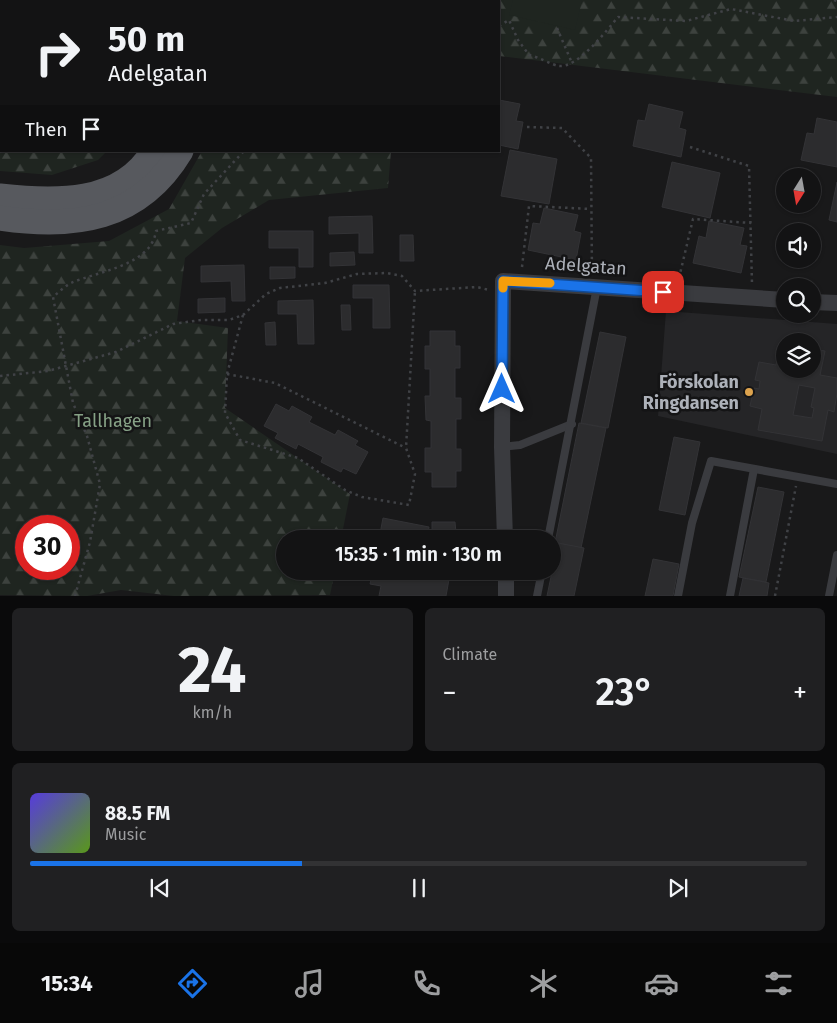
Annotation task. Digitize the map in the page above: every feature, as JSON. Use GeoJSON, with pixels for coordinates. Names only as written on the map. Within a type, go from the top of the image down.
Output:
{"type":"FeatureCollection","features":[{"type":"Feature","properties":{"kind":"main road"},"geometry":{"type":"LineString","coordinates":[[0,196],[61,200],[100,193],[129,178],[143,165],[152,152]]}},
{"type":"Feature","properties":{"kind":"main road"},"geometry":{"type":"LineString","coordinates":[[0,218],[52,222],[99,218],[140,198],[156,185],[180,152]]}},
{"type":"Feature","properties":{"kind":"street","name":"Adelgatan"},"geometry":{"type":"LineString","coordinates":[[497,286],[595,282],[776,299]]}},
{"type":"Feature","properties":{"kind":"street"},"geometry":{"type":"LineString","coordinates":[[497,286],[505,530]]}},
{"type":"Feature","properties":{"kind":"street"},"geometry":{"type":"LineString","coordinates":[[821,302],[837,303]]}},
{"type":"Feature","properties":{"kind":"street"},"geometry":{"type":"LineString","coordinates":[[506,580],[506,596]]}},
{"type":"Feature","properties":{"kind":"lane"},"geometry":{"type":"LineString","coordinates":[[550,530],[572,424],[595,282]]}},
{"type":"Feature","properties":{"kind":"lane"},"geometry":{"type":"LineString","coordinates":[[502,447],[520,445],[572,424]]}},
{"type":"Feature","properties":{"kind":"lane"},"geometry":{"type":"LineString","coordinates":[[678,596],[692,523],[711,461],[837,484]]}},
{"type":"Feature","properties":{"kind":"lane"},"geometry":{"type":"LineString","coordinates":[[730,596],[754,469]]}},
{"type":"Feature","properties":{"kind":"lane"},"geometry":{"type":"LineString","coordinates":[[829,596],[837,555]]}},
{"type":"Feature","properties":{"kind":"lane"},"geometry":{"type":"LineString","coordinates":[[537,596],[540,580]]}},
{"type":"Feature","properties":{"kind":"path"},"geometry":{"type":"LineString","coordinates":[[500,25],[510,20],[518,40],[529,55],[542,58],[558,66],[572,63],[602,36],[618,17],[686,21],[731,9],[794,21],[837,17]]}},
{"type":"Feature","properties":{"kind":"path"},"geometry":{"type":"LineString","coordinates":[[557,28],[572,63]]}},
{"type":"Feature","properties":{"kind":"path"},"geometry":{"type":"LineString","coordinates":[[527,127],[562,128],[591,158],[591,209],[595,282]]}},
{"type":"Feature","properties":{"kind":"path"},"geometry":{"type":"LineString","coordinates":[[690,146],[749,166],[752,291]]}},
{"type":"Feature","properties":{"kind":"path"},"geometry":{"type":"LineString","coordinates":[[75,596],[90,542],[100,484],[87,436],[73,403],[64,367],[53,297],[69,284],[136,259],[155,239],[156,231],[191,223],[204,194],[243,152]]}},
{"type":"Feature","properties":{"kind":"path"},"geometry":{"type":"LineString","coordinates":[[521,275],[529,206],[591,209]]}},
{"type":"Feature","properties":{"kind":"path"},"geometry":{"type":"LineString","coordinates":[[677,284],[693,219],[751,223]]}},
{"type":"Feature","properties":{"kind":"path"},"geometry":{"type":"LineString","coordinates":[[0,376],[48,372],[116,352],[173,324],[201,320],[228,320],[243,316],[266,294],[280,288],[325,283],[357,274],[387,273],[402,276],[415,291],[406,448],[415,474],[409,506],[362,497],[345,490],[298,458],[240,440],[225,413],[228,374],[243,316]]}},
{"type":"Feature","properties":{"kind":"path"},"geometry":{"type":"LineString","coordinates":[[415,291],[497,286]]}},
{"type":"Feature","properties":{"kind":"path"},"geometry":{"type":"LineString","coordinates":[[228,374],[276,383],[406,448]]}},
{"type":"Feature","properties":{"kind":"path"},"geometry":{"type":"LineString","coordinates":[[775,596],[798,477]]}},
{"type":"Feature","properties":{"kind":"shaded area","name":"Förskolan Ringdansen"},"geometry":{"type":"Polygon","coordinates":[[[666,311],[776,319],[776,323],[837,324],[837,454],[658,416],[666,311]]]}},
{"type":"Feature","properties":{"kind":"green space"},"geometry":{"type":"Polygon","coordinates":[[[500,0],[837,0],[837,97],[500,56],[500,0]]]}},
{"type":"Feature","properties":{"kind":"green space"},"geometry":{"type":"Polygon","coordinates":[[[513,0],[582,0],[575,30],[509,15],[513,0]]]}},
{"type":"Feature","properties":{"kind":"green space"},"geometry":{"type":"Polygon","coordinates":[[[0,152],[106,152],[98,160],[52,175],[0,171],[0,152]]]}},
{"type":"Feature","properties":{"kind":"green space","name":"Tallhagen"},"geometry":{"type":"Polygon","coordinates":[[[201,152],[391,152],[388,188],[269,200],[222,228],[185,258],[177,321],[228,328],[225,408],[350,494],[343,530],[276,530],[276,580],[333,580],[330,595],[174,596],[121,590],[87,596],[0,595],[0,245],[24,248],[109,241],[169,209],[201,152]]]}},
{"type":"Feature","properties":{"kind":"building"},"geometry":{"type":"Polygon","coordinates":[[[500,100],[520,104],[516,121],[523,122],[518,149],[500,145],[500,100]]]}},
{"type":"Feature","properties":{"kind":"building"},"geometry":{"type":"Polygon","coordinates":[[[649,104],[683,112],[679,128],[686,130],[681,157],[633,146],[638,120],[645,121],[649,104]]]}},
{"type":"Feature","properties":{"kind":"building"},"geometry":{"type":"Polygon","coordinates":[[[817,118],[837,122],[837,167],[801,160],[807,133],[814,134],[817,118]]]}},
{"type":"Feature","properties":{"kind":"building"},"geometry":{"type":"Polygon","coordinates":[[[510,150],[557,159],[549,204],[501,196],[510,150]]]}},
{"type":"Feature","properties":{"kind":"building"},"geometry":{"type":"Polygon","coordinates":[[[672,162],[720,173],[710,218],[662,207],[672,162]]]}},
{"type":"Feature","properties":{"kind":"building"},"geometry":{"type":"Polygon","coordinates":[[[837,182],[837,222],[829,220],[837,182]]]}},
{"type":"Feature","properties":{"kind":"building"},"geometry":{"type":"Polygon","coordinates":[[[544,208],[578,215],[574,231],[581,233],[576,260],[528,250],[533,223],[540,224],[544,208]]]}},
{"type":"Feature","properties":{"kind":"building"},"geometry":{"type":"Polygon","coordinates":[[[372,216],[373,253],[359,253],[359,233],[329,234],[329,217],[372,216]]]}},
{"type":"Feature","properties":{"kind":"building"},"geometry":{"type":"Polygon","coordinates":[[[709,221],[744,228],[740,245],[747,246],[741,273],[693,263],[699,236],[706,238],[709,221]]]}},
{"type":"Feature","properties":{"kind":"building"},"geometry":{"type":"Polygon","coordinates":[[[269,231],[313,231],[313,267],[299,267],[299,248],[269,248],[269,231]]]}},
{"type":"Feature","properties":{"kind":"building"},"geometry":{"type":"Polygon","coordinates":[[[400,235],[413,235],[414,261],[400,261],[400,235]]]}},
{"type":"Feature","properties":{"kind":"building"},"geometry":{"type":"Polygon","coordinates":[[[354,252],[355,265],[330,266],[330,253],[354,252]]]}},
{"type":"Feature","properties":{"kind":"building"},"geometry":{"type":"Polygon","coordinates":[[[244,265],[245,301],[232,301],[231,281],[201,282],[201,266],[244,265]]]}},
{"type":"Feature","properties":{"kind":"building"},"geometry":{"type":"Polygon","coordinates":[[[270,267],[295,267],[295,278],[270,279],[270,267]]]}},
{"type":"Feature","properties":{"kind":"building"},"geometry":{"type":"Polygon","coordinates":[[[353,285],[389,285],[390,328],[373,328],[373,298],[353,298],[353,285]]]}},
{"type":"Feature","properties":{"kind":"building"},"geometry":{"type":"Polygon","coordinates":[[[225,298],[225,312],[198,313],[198,299],[225,298]]]}},
{"type":"Feature","properties":{"kind":"building"},"geometry":{"type":"Polygon","coordinates":[[[313,300],[314,344],[298,344],[297,314],[278,314],[278,301],[313,300]]]}},
{"type":"Feature","properties":{"kind":"building"},"geometry":{"type":"Polygon","coordinates":[[[341,305],[350,305],[351,330],[342,330],[341,305]]]}},
{"type":"Feature","properties":{"kind":"building"},"geometry":{"type":"Polygon","coordinates":[[[275,322],[276,345],[266,345],[265,323],[275,322]]]}},
{"type":"Feature","properties":{"kind":"building"},"geometry":{"type":"Polygon","coordinates":[[[430,331],[455,331],[455,346],[460,346],[460,368],[455,368],[455,398],[461,398],[461,419],[456,419],[456,449],[461,449],[461,471],[456,471],[456,487],[432,487],[432,472],[425,472],[425,448],[431,448],[431,421],[426,420],[425,396],[430,396],[430,369],[425,369],[425,346],[430,346],[430,331]]]}},
{"type":"Feature","properties":{"kind":"building"},"geometry":{"type":"Polygon","coordinates":[[[600,332],[626,337],[608,428],[581,423],[600,332]]]}},
{"type":"Feature","properties":{"kind":"building"},"geometry":{"type":"Polygon","coordinates":[[[821,350],[825,351],[821,370],[821,350]]]}},
{"type":"Feature","properties":{"kind":"building"},"geometry":{"type":"Polygon","coordinates":[[[759,362],[776,365],[776,378],[821,378],[821,375],[837,378],[834,412],[828,410],[822,441],[758,430],[762,409],[750,406],[754,388],[759,389],[760,381],[755,380],[759,362]],[[799,385],[793,415],[812,418],[814,408],[811,407],[815,388],[799,385]]]}},
{"type":"Feature","properties":{"kind":"building"},"geometry":{"type":"Polygon","coordinates":[[[276,404],[289,411],[292,406],[312,417],[309,422],[335,435],[338,430],[358,441],[355,445],[368,452],[356,474],[343,468],[341,472],[321,462],[323,457],[298,444],[296,449],[275,438],[278,433],[264,426],[276,404]]]}},
{"type":"Feature","properties":{"kind":"building"},"geometry":{"type":"Polygon","coordinates":[[[579,423],[606,428],[581,548],[561,544],[561,530],[558,530],[579,423]]]}},
{"type":"Feature","properties":{"kind":"building"},"geometry":{"type":"Polygon","coordinates":[[[674,437],[700,442],[685,515],[659,510],[674,437]]]}},
{"type":"Feature","properties":{"kind":"building"},"geometry":{"type":"Polygon","coordinates":[[[758,487],[784,492],[766,582],[739,577],[758,487]]]}},
{"type":"Feature","properties":{"kind":"building"},"geometry":{"type":"Polygon","coordinates":[[[383,518],[429,527],[428,530],[381,530],[383,518]]]}},
{"type":"Feature","properties":{"kind":"building"},"geometry":{"type":"Polygon","coordinates":[[[432,522],[455,522],[456,530],[432,530],[432,522]]]}},
{"type":"Feature","properties":{"kind":"building"},"geometry":{"type":"Polygon","coordinates":[[[561,544],[584,548],[574,596],[547,596],[550,580],[561,580],[561,544]]]}},
{"type":"Feature","properties":{"kind":"building"},"geometry":{"type":"Polygon","coordinates":[[[653,559],[679,564],[673,596],[645,596],[653,559]]]}},
{"type":"Feature","properties":{"kind":"building"},"geometry":{"type":"Polygon","coordinates":[[[743,578],[769,583],[767,596],[739,596],[743,578]]]}},
{"type":"Feature","properties":{"kind":"building"},"geometry":{"type":"Polygon","coordinates":[[[371,580],[449,580],[446,596],[379,596],[381,586],[370,584],[371,580]]]}},
{"type":"Feature","properties":{"kind":"slow traffic"},"geometry":{"type":"LineString","coordinates":[[503,288],[503,281],[550,283]]}},
{"type":"Feature","properties":{"kind":"place","name":"Förskolan Ringdansen"},"geometry":{"type":"Point","coordinates":[749,392]}},
{"type":"Feature","properties":{"kind":"route"},"geometry":{"type":"LineString","coordinates":[[502,389],[503,281],[663,292]]}}]}
